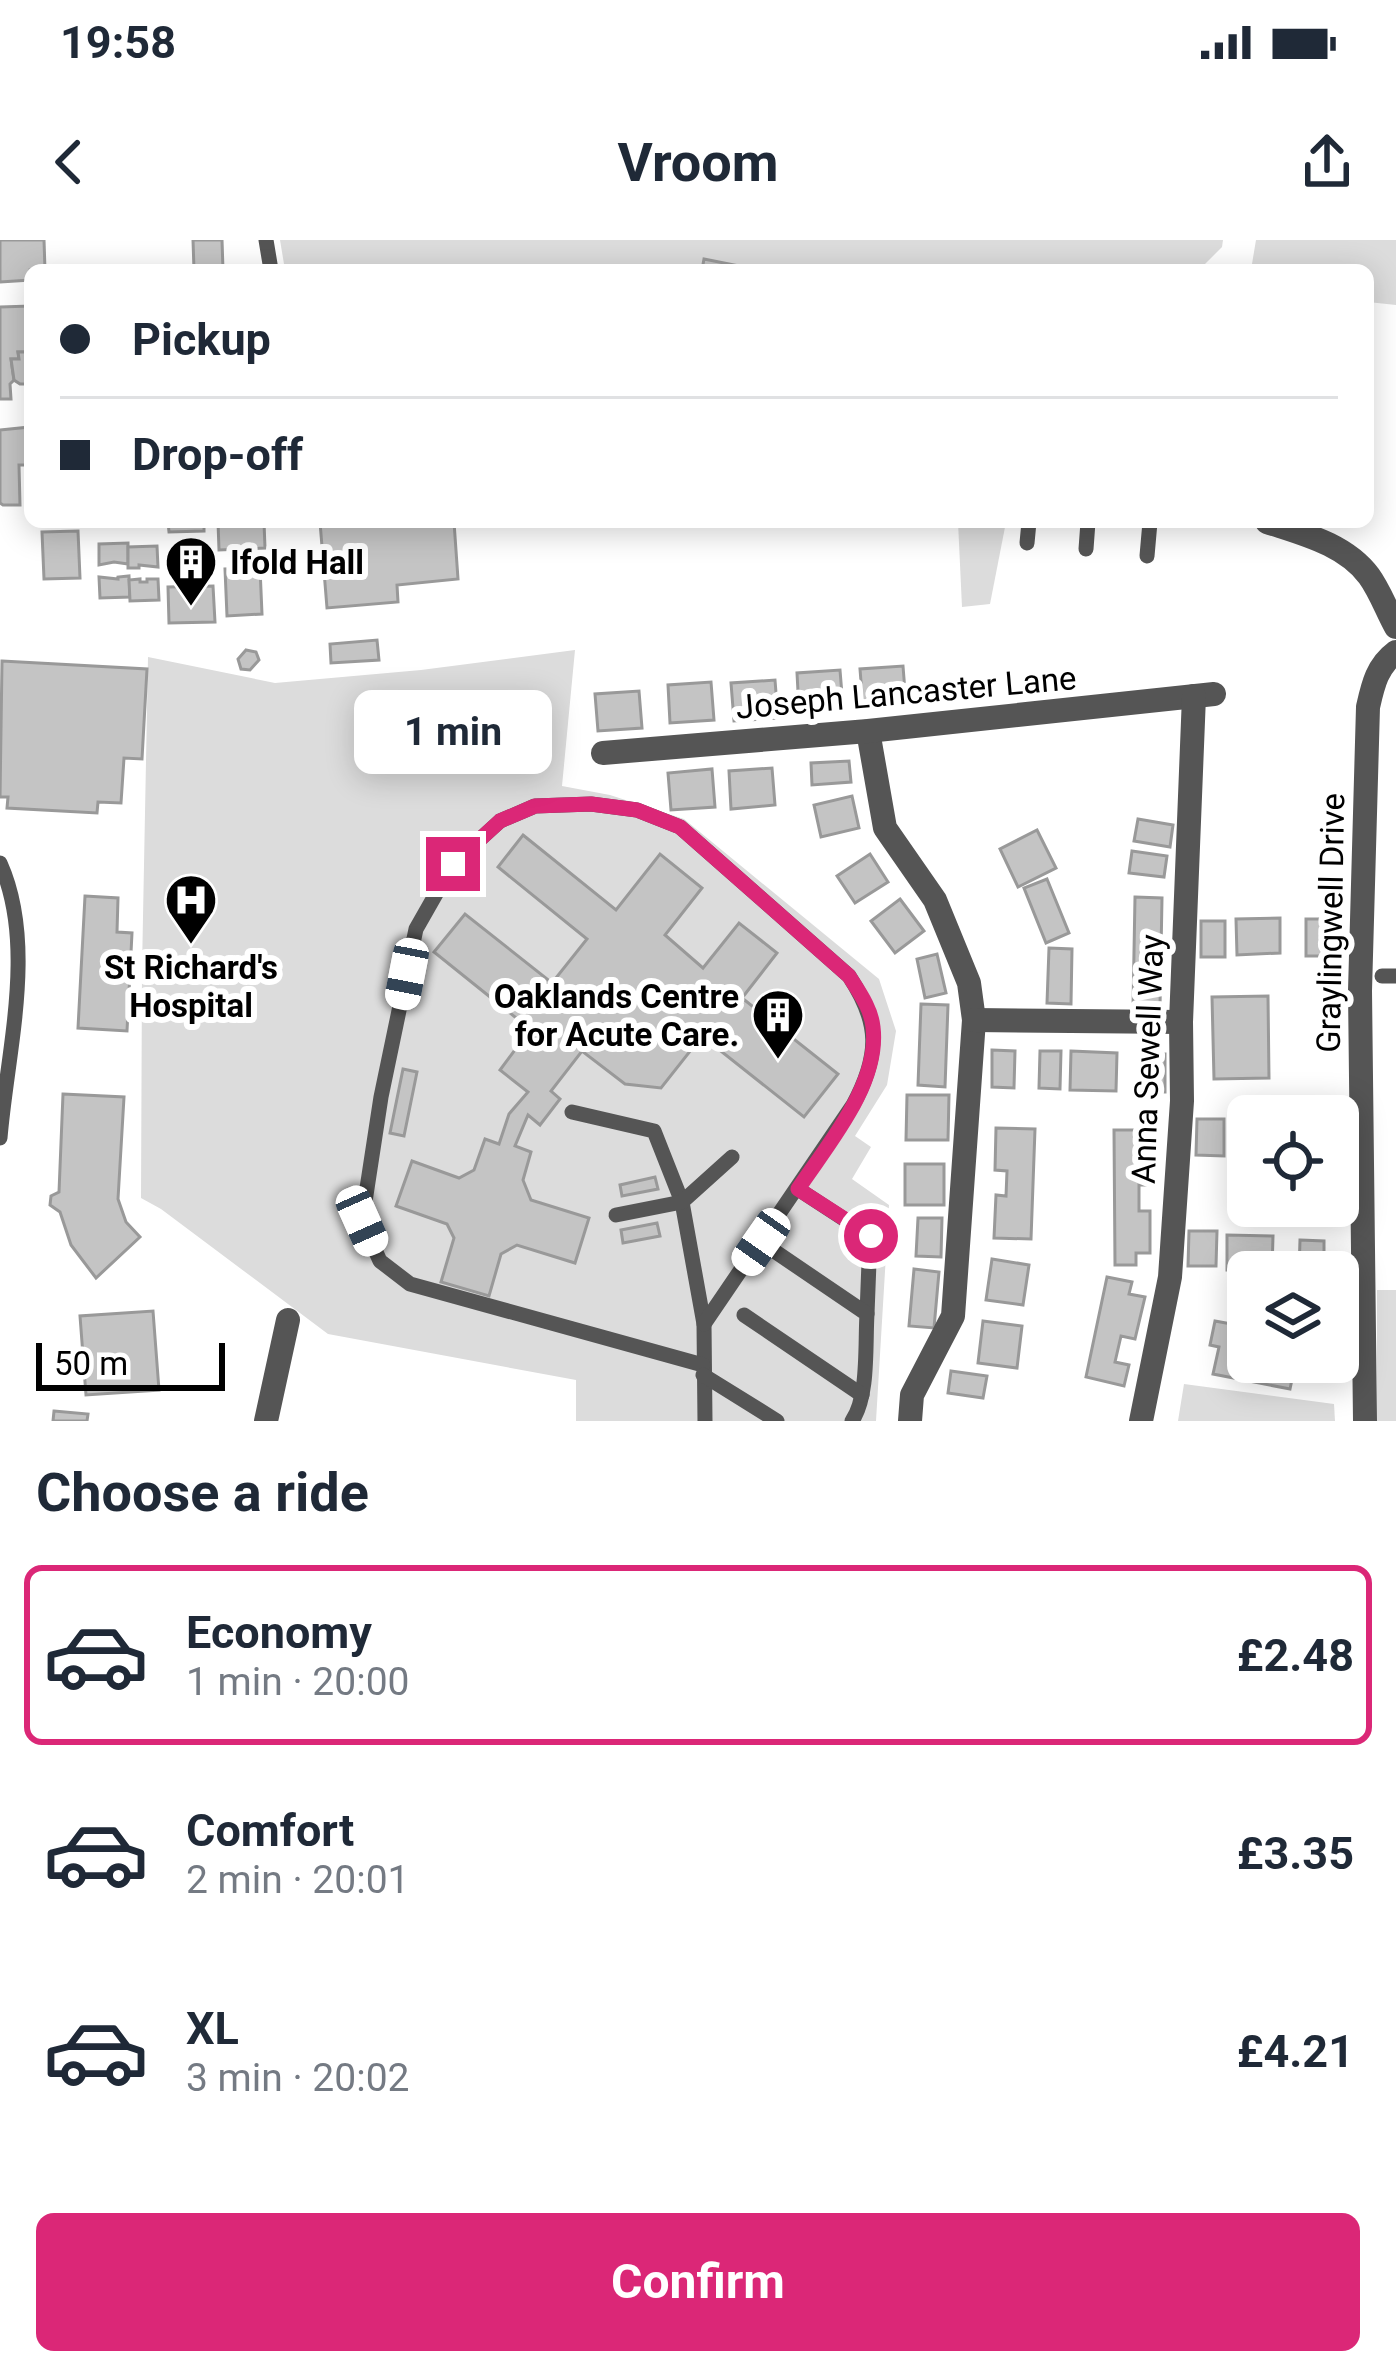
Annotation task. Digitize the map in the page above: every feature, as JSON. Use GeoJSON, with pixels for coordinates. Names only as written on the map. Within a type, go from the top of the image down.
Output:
{"type":"FeatureCollection","features":[{"type":"Feature","properties":{"kind":"street"},"geometry":{"type":"LineString","coordinates":[[1284,528],[1351,556],[1370,577],[1396,628]]}},
{"type":"Feature","properties":{"kind":"street","name":"Graylingwell Drive"},"geometry":{"type":"LineString","coordinates":[[1364,1421],[1360,991],[1368,707],[1374,679],[1385,659],[1396,652]]}},
{"type":"Feature","properties":{"kind":"street","name":"Joseph Lancaster Lane"},"geometry":{"type":"LineString","coordinates":[[603,753],[1204,696]]}},
{"type":"Feature","properties":{"kind":"street","name":"Anna Sewell Way"},"geometry":{"type":"LineString","coordinates":[[1141,1421],[1170,1277],[1183,1101],[1181,1022],[1204,696]]}},
{"type":"Feature","properties":{"kind":"street"},"geometry":{"type":"LineString","coordinates":[[868,731],[885,828],[935,900],[969,982],[974,1020],[953,1316],[912,1395],[910,1421]]}},
{"type":"Feature","properties":{"kind":"street"},"geometry":{"type":"LineString","coordinates":[[974,1020],[1181,1022]]}},
{"type":"Feature","properties":{"kind":"street"},"geometry":{"type":"LineString","coordinates":[[266,1421],[287,1320]]}},
{"type":"Feature","properties":{"kind":"lane"},"geometry":{"type":"LineString","coordinates":[[1027,543],[1028,528]]}},
{"type":"Feature","properties":{"kind":"lane"},"geometry":{"type":"LineString","coordinates":[[1086,549],[1088,528]]}},
{"type":"Feature","properties":{"kind":"lane"},"geometry":{"type":"LineString","coordinates":[[1148,556],[1150,528]]}},
{"type":"Feature","properties":{"kind":"lane"},"geometry":{"type":"LineString","coordinates":[[704,1324],[798,1189],[866,1080],[873,1026],[865,1000],[849,976],[680,827],[637,810],[591,804],[535,806],[500,821],[453,864],[416,929],[381,1097],[362,1221],[380,1261],[410,1284],[703,1370],[777,1421]]}},
{"type":"Feature","properties":{"kind":"lane"},"geometry":{"type":"LineString","coordinates":[[0,863],[18,941],[0,1138]]}},
{"type":"Feature","properties":{"kind":"lane"},"geometry":{"type":"LineString","coordinates":[[572,1112],[654,1131],[682,1202],[704,1324],[705,1421]]}},
{"type":"Feature","properties":{"kind":"lane"},"geometry":{"type":"LineString","coordinates":[[616,1215],[682,1202],[732,1157]]}},
{"type":"Feature","properties":{"kind":"lane"},"geometry":{"type":"LineString","coordinates":[[798,1189],[871,1236],[862,1395],[852,1421]]}},
{"type":"Feature","properties":{"kind":"lane"},"geometry":{"type":"LineString","coordinates":[[761,1242],[867,1314]]}},
{"type":"Feature","properties":{"kind":"lane"},"geometry":{"type":"LineString","coordinates":[[744,1315],[862,1395]]}},
{"type":"Feature","properties":{"kind":"shaded area"},"geometry":{"type":"Polygon","coordinates":[[[280,240],[1223,240],[1205,264],[284,264],[280,240]]]}},
{"type":"Feature","properties":{"kind":"shaded area"},"geometry":{"type":"Polygon","coordinates":[[[1256,240],[1396,240],[1396,305],[1374,303],[1374,264],[1252,264],[1256,240]]]}},
{"type":"Feature","properties":{"kind":"shaded area"},"geometry":{"type":"Polygon","coordinates":[[[958,528],[1005,528],[990,604],[962,607],[958,528]]]}},
{"type":"Feature","properties":{"kind":"shaded area"},"geometry":{"type":"Polygon","coordinates":[[[575,650],[562,786],[610,795],[684,819],[879,979],[896,1031],[887,1085],[855,1136],[871,1147],[852,1179],[889,1205],[876,1421],[576,1421],[576,1380],[328,1334],[141,1198],[148,657],[275,683],[575,650]]]}},
{"type":"Feature","properties":{"kind":"shaded area"},"geometry":{"type":"Polygon","coordinates":[[[1377,1290],[1396,1290],[1396,1421],[1377,1421],[1377,1290]]]}},
{"type":"Feature","properties":{"kind":"shaded area"},"geometry":{"type":"Polygon","coordinates":[[[1184,1384],[1334,1404],[1335,1421],[1178,1421],[1184,1384]]]}},
{"type":"Feature","properties":{"kind":"building"},"geometry":{"type":"Polygon","coordinates":[[[0,240],[44,240],[45,264],[24,264],[24,280],[0,282],[0,240]]]}},
{"type":"Feature","properties":{"kind":"building"},"geometry":{"type":"Polygon","coordinates":[[[193,240],[222,240],[223,264],[194,264],[193,240]]]}},
{"type":"Feature","properties":{"kind":"building"},"geometry":{"type":"Polygon","coordinates":[[[24,306],[24,352],[18,352],[19,359],[11,359],[11,399],[0,399],[0,307],[24,306]]]}},
{"type":"Feature","properties":{"kind":"building"},"geometry":{"type":"Polygon","coordinates":[[[18,352],[24,352],[24,384],[14,380],[11,359],[19,359],[18,352]]]}},
{"type":"Feature","properties":{"kind":"building"},"geometry":{"type":"Polygon","coordinates":[[[24,428],[20,505],[0,503],[0,430],[24,428]]]}},
{"type":"Feature","properties":{"kind":"building"},"geometry":{"type":"Polygon","coordinates":[[[169,528],[204,528],[204,531],[169,532],[169,528]]]}},
{"type":"Feature","properties":{"kind":"building"},"geometry":{"type":"Polygon","coordinates":[[[218,528],[264,528],[265,548],[219,550],[218,528]]]}},
{"type":"Feature","properties":{"kind":"building"},"geometry":{"type":"Polygon","coordinates":[[[320,528],[454,528],[458,579],[397,585],[398,602],[327,608],[320,528]]]}},
{"type":"Feature","properties":{"kind":"building"},"geometry":{"type":"Polygon","coordinates":[[[78,531],[80,578],[44,579],[42,532],[78,531]]]}},
{"type":"Feature","properties":{"kind":"building"},"geometry":{"type":"Polygon","coordinates":[[[128,543],[128,564],[99,565],[99,544],[128,543]]]}},
{"type":"Feature","properties":{"kind":"building"},"geometry":{"type":"Polygon","coordinates":[[[157,546],[158,567],[128,568],[128,547],[157,546]]]}},
{"type":"Feature","properties":{"kind":"building"},"geometry":{"type":"Polygon","coordinates":[[[260,568],[262,614],[227,616],[225,569],[260,568]]]}},
{"type":"Feature","properties":{"kind":"building"},"geometry":{"type":"Polygon","coordinates":[[[129,576],[130,597],[100,598],[99,577],[129,576]]]}},
{"type":"Feature","properties":{"kind":"building"},"geometry":{"type":"Polygon","coordinates":[[[158,579],[159,600],[130,601],[129,580],[158,579]]]}},
{"type":"Feature","properties":{"kind":"building","name":"Ifold Hall"},"geometry":{"type":"Polygon","coordinates":[[[213,586],[215,622],[169,623],[168,587],[213,586]]]}},
{"type":"Feature","properties":{"kind":"building"},"geometry":{"type":"Polygon","coordinates":[[[377,640],[379,660],[331,663],[330,644],[377,640]]]}},
{"type":"Feature","properties":{"kind":"building"},"geometry":{"type":"Polygon","coordinates":[[[246,650],[256,652],[259,660],[250,670],[241,669],[238,659],[246,650]]]}},
{"type":"Feature","properties":{"kind":"building"},"geometry":{"type":"Polygon","coordinates":[[[2,661],[147,669],[142,759],[124,758],[121,803],[98,802],[97,813],[7,808],[8,797],[0,797],[2,661]]]}},
{"type":"Feature","properties":{"kind":"building"},"geometry":{"type":"Polygon","coordinates":[[[903,666],[906,704],[863,707],[860,669],[903,666]]]}},
{"type":"Feature","properties":{"kind":"building"},"geometry":{"type":"Polygon","coordinates":[[[840,670],[843,707],[799,710],[797,673],[840,670]]]}},
{"type":"Feature","properties":{"kind":"building"},"geometry":{"type":"Polygon","coordinates":[[[775,680],[778,718],[734,721],[731,683],[775,680]]]}},
{"type":"Feature","properties":{"kind":"building"},"geometry":{"type":"Polygon","coordinates":[[[711,682],[714,720],[670,723],[668,685],[711,682]]]}},
{"type":"Feature","properties":{"kind":"building"},"geometry":{"type":"Polygon","coordinates":[[[639,691],[642,728],[598,731],[595,694],[639,691]]]}},
{"type":"Feature","properties":{"kind":"building"},"geometry":{"type":"Polygon","coordinates":[[[849,761],[851,782],[812,785],[811,763],[849,761]]]}},
{"type":"Feature","properties":{"kind":"building"},"geometry":{"type":"Polygon","coordinates":[[[772,768],[775,805],[731,809],[729,771],[772,768]]]}},
{"type":"Feature","properties":{"kind":"building"},"geometry":{"type":"Polygon","coordinates":[[[712,769],[715,807],[671,810],[668,773],[712,769]]]}},
{"type":"Feature","properties":{"kind":"building"},"geometry":{"type":"Polygon","coordinates":[[[852,796],[859,828],[821,837],[814,805],[852,796]]]}},
{"type":"Feature","properties":{"kind":"building"},"geometry":{"type":"Polygon","coordinates":[[[1138,819],[1173,825],[1170,847],[1134,841],[1138,819]]]}},
{"type":"Feature","properties":{"kind":"building"},"geometry":{"type":"Polygon","coordinates":[[[1037,830],[1056,868],[1018,887],[1000,849],[1037,830]]]}},
{"type":"Feature","properties":{"kind":"building","name":"Oaklands Centre for Acute Care."},"geometry":{"type":"Polygon","coordinates":[[[523,835],[616,910],[660,854],[702,888],[665,935],[703,968],[739,923],[777,953],[742,998],[838,1074],[804,1117],[702,1036],[661,1088],[625,1084],[582,1051],[551,1091],[560,1099],[540,1125],[528,1115],[515,1146],[531,1152],[523,1180],[531,1200],[589,1218],[575,1263],[517,1245],[501,1254],[489,1296],[441,1282],[454,1238],[447,1224],[396,1206],[412,1161],[459,1178],[474,1170],[485,1139],[499,1144],[509,1114],[528,1092],[500,1070],[526,1035],[525,1025],[434,952],[465,914],[552,983],[587,939],[498,867],[523,835]]]}},
{"type":"Feature","properties":{"kind":"building"},"geometry":{"type":"Polygon","coordinates":[[[1132,851],[1167,856],[1164,877],[1129,873],[1132,851]]]}},
{"type":"Feature","properties":{"kind":"building"},"geometry":{"type":"Polygon","coordinates":[[[870,854],[888,882],[855,903],[837,876],[870,854]]]}},
{"type":"Feature","properties":{"kind":"building"},"geometry":{"type":"Polygon","coordinates":[[[1047,879],[1069,933],[1046,943],[1024,888],[1047,879]]]}},
{"type":"Feature","properties":{"kind":"building"},"geometry":{"type":"Polygon","coordinates":[[[85,896],[118,898],[117,932],[132,933],[127,1031],[78,1028],[85,896]]]}},
{"type":"Feature","properties":{"kind":"building"},"geometry":{"type":"Polygon","coordinates":[[[1135,897],[1162,898],[1160,1007],[1133,1007],[1135,897]]]}},
{"type":"Feature","properties":{"kind":"building"},"geometry":{"type":"Polygon","coordinates":[[[900,899],[924,931],[895,953],[871,921],[900,899]]]}},
{"type":"Feature","properties":{"kind":"building"},"geometry":{"type":"Polygon","coordinates":[[[1280,918],[1280,953],[1237,955],[1236,919],[1280,918]]]}},
{"type":"Feature","properties":{"kind":"building"},"geometry":{"type":"Polygon","coordinates":[[[1306,919],[1327,919],[1328,956],[1306,956],[1306,919]]]}},
{"type":"Feature","properties":{"kind":"building"},"geometry":{"type":"Polygon","coordinates":[[[1201,921],[1225,921],[1225,957],[1201,957],[1201,921]]]}},
{"type":"Feature","properties":{"kind":"building"},"geometry":{"type":"Polygon","coordinates":[[[1049,948],[1072,949],[1071,1004],[1047,1003],[1049,948]]]}},
{"type":"Feature","properties":{"kind":"building"},"geometry":{"type":"Polygon","coordinates":[[[937,954],[946,993],[925,998],[917,959],[937,954]]]}},
{"type":"Feature","properties":{"kind":"building"},"geometry":{"type":"Polygon","coordinates":[[[1268,996],[1269,1078],[1214,1079],[1212,997],[1268,996]]]}},
{"type":"Feature","properties":{"kind":"building"},"geometry":{"type":"Polygon","coordinates":[[[921,1004],[948,1005],[945,1087],[918,1085],[921,1004]]]}},
{"type":"Feature","properties":{"kind":"building"},"geometry":{"type":"Polygon","coordinates":[[[992,1050],[1015,1051],[1014,1088],[992,1087],[992,1050]]]}},
{"type":"Feature","properties":{"kind":"building"},"geometry":{"type":"Polygon","coordinates":[[[1040,1051],[1061,1051],[1060,1089],[1039,1088],[1040,1051]]]}},
{"type":"Feature","properties":{"kind":"building"},"geometry":{"type":"Polygon","coordinates":[[[1071,1051],[1117,1053],[1116,1091],[1070,1090],[1071,1051]]]}},
{"type":"Feature","properties":{"kind":"building"},"geometry":{"type":"Polygon","coordinates":[[[1143,1054],[1165,1054],[1165,1092],[1143,1092],[1143,1054]]]}},
{"type":"Feature","properties":{"kind":"building"},"geometry":{"type":"Polygon","coordinates":[[[403,1069],[417,1072],[404,1136],[390,1133],[403,1069]]]}},
{"type":"Feature","properties":{"kind":"building"},"geometry":{"type":"Polygon","coordinates":[[[63,1094],[124,1097],[118,1199],[126,1222],[140,1237],[96,1278],[71,1245],[60,1212],[50,1205],[51,1196],[59,1192],[63,1094]]]}},
{"type":"Feature","properties":{"kind":"building"},"geometry":{"type":"Polygon","coordinates":[[[907,1095],[949,1095],[948,1140],[906,1140],[907,1095]]]}},
{"type":"Feature","properties":{"kind":"building"},"geometry":{"type":"Polygon","coordinates":[[[1197,1119],[1224,1119],[1224,1156],[1196,1155],[1197,1119]]]}},
{"type":"Feature","properties":{"kind":"building"},"geometry":{"type":"Polygon","coordinates":[[[996,1128],[1035,1129],[1031,1239],[994,1238],[996,1195],[1006,1196],[1007,1171],[995,1170],[996,1128]]]}},
{"type":"Feature","properties":{"kind":"building"},"geometry":{"type":"Polygon","coordinates":[[[1114,1130],[1138,1130],[1138,1143],[1152,1143],[1152,1185],[1139,1185],[1139,1211],[1150,1211],[1150,1253],[1136,1253],[1136,1265],[1115,1265],[1114,1130]]]}},
{"type":"Feature","properties":{"kind":"building"},"geometry":{"type":"Polygon","coordinates":[[[905,1164],[944,1164],[944,1205],[905,1205],[905,1164]]]}},
{"type":"Feature","properties":{"kind":"building"},"geometry":{"type":"Polygon","coordinates":[[[655,1177],[658,1189],[622,1196],[620,1185],[655,1177]]]}},
{"type":"Feature","properties":{"kind":"building"},"geometry":{"type":"Polygon","coordinates":[[[918,1218],[942,1218],[941,1257],[916,1256],[918,1218]]]}},
{"type":"Feature","properties":{"kind":"building"},"geometry":{"type":"Polygon","coordinates":[[[657,1223],[660,1236],[623,1243],[621,1230],[657,1223]]]}},
{"type":"Feature","properties":{"kind":"building"},"geometry":{"type":"Polygon","coordinates":[[[1189,1231],[1217,1231],[1216,1266],[1188,1266],[1189,1231]]]}},
{"type":"Feature","properties":{"kind":"building"},"geometry":{"type":"Polygon","coordinates":[[[1227,1235],[1273,1236],[1273,1251],[1227,1251],[1227,1235]]]}},
{"type":"Feature","properties":{"kind":"building"},"geometry":{"type":"Polygon","coordinates":[[[1300,1240],[1324,1241],[1324,1251],[1300,1251],[1300,1240]]]}},
{"type":"Feature","properties":{"kind":"building"},"geometry":{"type":"Polygon","coordinates":[[[992,1259],[1029,1265],[1023,1305],[986,1300],[992,1259]]]}},
{"type":"Feature","properties":{"kind":"building"},"geometry":{"type":"Polygon","coordinates":[[[914,1269],[939,1272],[934,1328],[909,1326],[914,1269]]]}},
{"type":"Feature","properties":{"kind":"building"},"geometry":{"type":"Polygon","coordinates":[[[1107,1277],[1132,1282],[1129,1294],[1145,1297],[1135,1339],[1121,1336],[1115,1362],[1129,1365],[1124,1386],[1086,1377],[1107,1277]]]}},
{"type":"Feature","properties":{"kind":"building"},"geometry":{"type":"Polygon","coordinates":[[[153,1311],[159,1390],[86,1395],[80,1316],[153,1311]]]}},
{"type":"Feature","properties":{"kind":"building"},"geometry":{"type":"Polygon","coordinates":[[[983,1321],[1022,1326],[1017,1368],[978,1363],[983,1321]]]}},
{"type":"Feature","properties":{"kind":"building"},"geometry":{"type":"Polygon","coordinates":[[[1215,1321],[1227,1323],[1227,1377],[1213,1374],[1219,1347],[1210,1345],[1215,1321]]]}},
{"type":"Feature","properties":{"kind":"building"},"geometry":{"type":"Polygon","coordinates":[[[951,1371],[987,1376],[983,1398],[948,1393],[951,1371]]]}},
{"type":"Feature","properties":{"kind":"building"},"geometry":{"type":"Polygon","coordinates":[[[1259,1383],[1291,1383],[1290,1389],[1259,1383]]]}},
{"type":"Feature","properties":{"kind":"building"},"geometry":{"type":"Polygon","coordinates":[[[54,1411],[88,1414],[87,1421],[53,1421],[54,1411]]]}},
{"type":"Feature","properties":{"kind":"place","name":"Ifold Hall"},"geometry":{"type":"Point","coordinates":[191,608]}},
{"type":"Feature","properties":{"kind":"place","name":"St Richard's Hospital"},"geometry":{"type":"Point","coordinates":[191,946]}},
{"type":"Feature","properties":{"kind":"place","name":"Oaklands Centre for Acute Care."},"geometry":{"type":"Point","coordinates":[778,1061]}},
{"type":"Feature","properties":{"kind":"route"},"geometry":{"type":"LineString","coordinates":[[453,864],[500,821],[535,806],[591,804],[637,810],[680,827],[849,976],[865,1000],[873,1026],[873,1053],[853,1105],[798,1189],[871,1236]]}}]}
